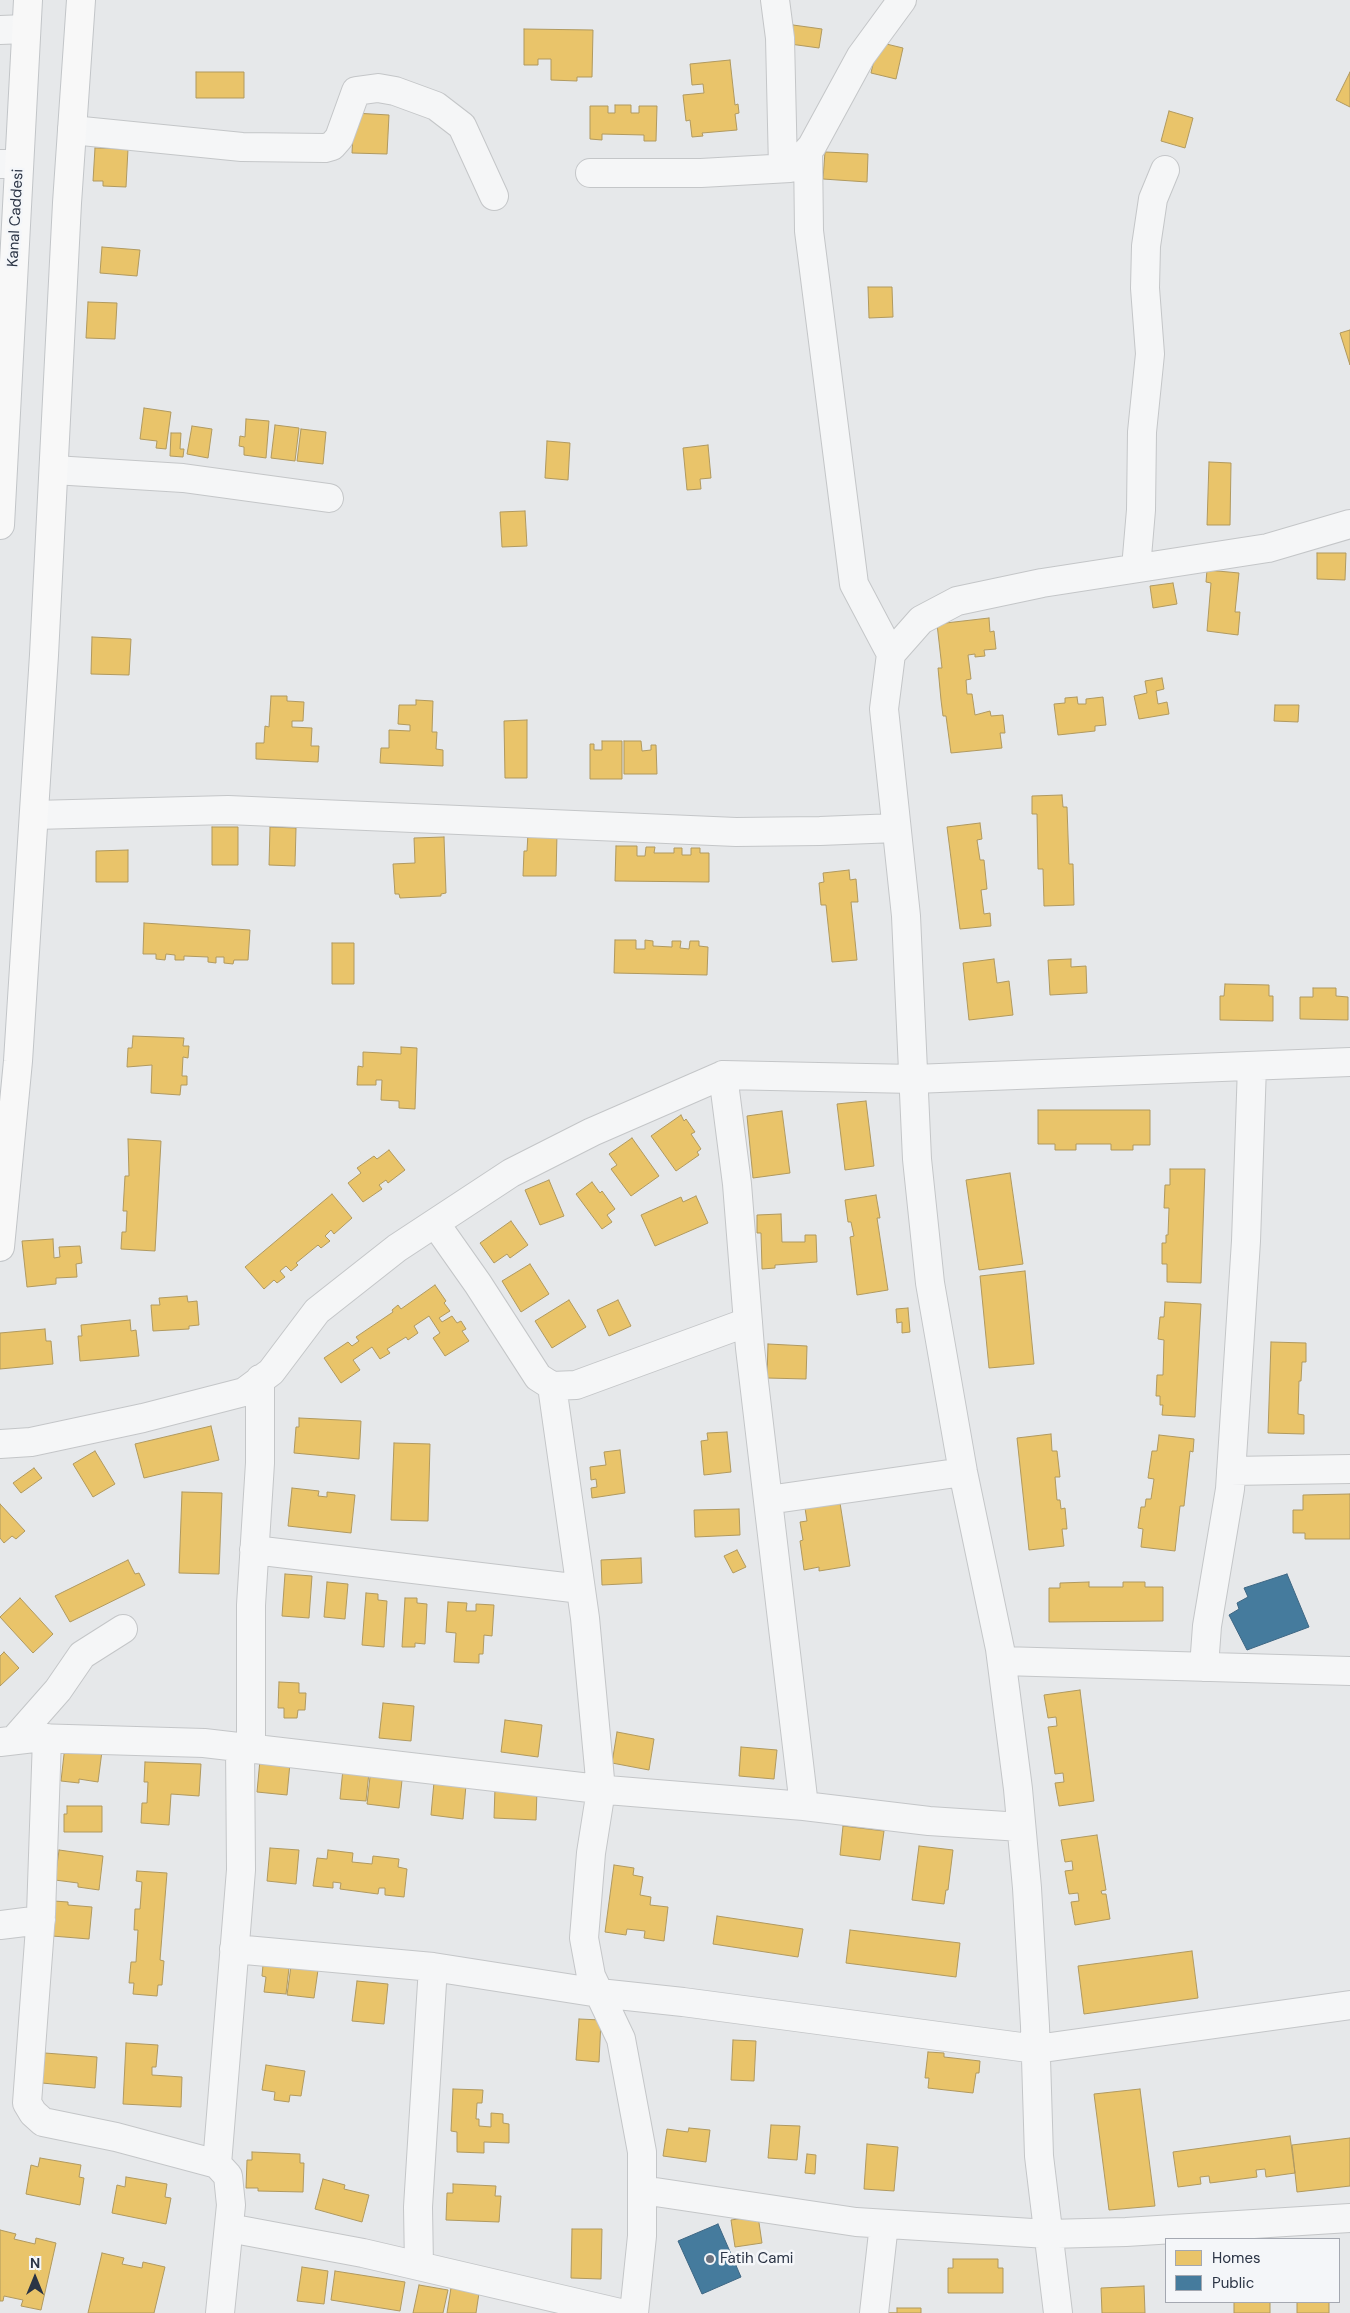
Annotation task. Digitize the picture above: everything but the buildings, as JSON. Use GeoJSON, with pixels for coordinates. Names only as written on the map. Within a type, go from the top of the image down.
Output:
{"type":"FeatureCollection","features":[{"type":"Feature","properties":{"kind":"main road","name":"Kanal Caddesi"},"geometry":{"type":"LineString","coordinates":[[0,525],[13,30],[28,0]]}},
{"type":"Feature","properties":{"kind":"main road"},"geometry":{"type":"LineString","coordinates":[[0,1247],[18,1060],[34,814],[81,0]]}},
{"type":"Feature","properties":{"kind":"street"},"geometry":{"type":"LineString","coordinates":[[775,0],[780,38],[783,168]]}},
{"type":"Feature","properties":{"kind":"street"},"geometry":{"type":"LineString","coordinates":[[590,173],[701,173],[783,168],[797,163],[808,151],[861,56],[902,0]]}},
{"type":"Feature","properties":{"kind":"street"},"geometry":{"type":"LineString","coordinates":[[72,130],[242,147],[325,148],[332,146],[339,138],[356,91],[378,88],[395,91],[436,106],[462,126],[494,196]]}},
{"type":"Feature","properties":{"kind":"street"},"geometry":{"type":"LineString","coordinates":[[808,151],[809,231],[854,584],[891,654]]}},
{"type":"Feature","properties":{"kind":"street"},"geometry":{"type":"LineString","coordinates":[[1136,568],[1141,510],[1142,432],[1150,354],[1145,288],[1146,246],[1153,199],[1165,170]]}},
{"type":"Feature","properties":{"kind":"street"},"geometry":{"type":"LineString","coordinates":[[54,470],[182,478],[329,498]]}},
{"type":"Feature","properties":{"kind":"street"},"geometry":{"type":"LineString","coordinates":[[1058,2313],[1039,2156],[1036,2049],[1021,1828],[1002,1661],[963,1472],[930,1283],[917,1159],[906,916],[884,709],[891,654],[921,620],[956,601],[1042,583],[1268,548],[1350,524]]}},
{"type":"Feature","properties":{"kind":"street"},"geometry":{"type":"LineString","coordinates":[[34,814],[228,810],[736,832],[820,832],[896,828]]}},
{"type":"Feature","properties":{"kind":"street"},"geometry":{"type":"LineString","coordinates":[[0,1444],[31,1442],[142,1418],[244,1392],[271,1372],[317,1311],[397,1248],[511,1173],[592,1132],[723,1075],[914,1079],[1350,1062]]}},
{"type":"Feature","properties":{"kind":"street"},"geometry":{"type":"LineString","coordinates":[[1204,1667],[1207,1626],[1230,1489],[1246,1241],[1252,1066]]}},
{"type":"Feature","properties":{"kind":"street"},"geometry":{"type":"LineString","coordinates":[[723,1075],[737,1184],[748,1322],[804,1806]]}},
{"type":"Feature","properties":{"kind":"street"},"geometry":{"type":"LineString","coordinates":[[435,1223],[478,1284],[538,1377],[552,1386],[576,1385],[748,1322]]}},
{"type":"Feature","properties":{"kind":"street"},"geometry":{"type":"LineString","coordinates":[[217,2164],[240,1870],[251,1605],[260,1462],[260,1379]]}},
{"type":"Feature","properties":{"kind":"street"},"geometry":{"type":"LineString","coordinates":[[229,2228],[363,2253],[619,2312],[642,2236],[642,2152],[621,2039],[591,1976],[584,1938],[591,1853],[601,1790],[581,1590],[552,1386]]}},
{"type":"Feature","properties":{"kind":"street"},"geometry":{"type":"LineString","coordinates":[[1231,1471],[1350,1469]]}},
{"type":"Feature","properties":{"kind":"street"},"geometry":{"type":"LineString","coordinates":[[768,1500],[963,1472]]}},
{"type":"Feature","properties":{"kind":"street"},"geometry":{"type":"LineString","coordinates":[[254,1550],[581,1590]]}},
{"type":"Feature","properties":{"kind":"street"},"geometry":{"type":"LineString","coordinates":[[7,1741],[58,1690],[82,1655],[123,1629]]}},
{"type":"Feature","properties":{"kind":"street"},"geometry":{"type":"LineString","coordinates":[[1002,1661],[1350,1671]]}},
{"type":"Feature","properties":{"kind":"street"},"geometry":{"type":"LineString","coordinates":[[7,1741],[47,1738],[204,1743],[601,1790],[804,1806],[929,1821],[1021,1828]]}},
{"type":"Feature","properties":{"kind":"street"},"geometry":{"type":"LineString","coordinates":[[47,1738],[40,1920],[27,2104],[43,2122],[116,2137],[217,2164],[228,2176],[231,2205],[220,2313]]}},
{"type":"Feature","properties":{"kind":"street"},"geometry":{"type":"LineString","coordinates":[[0,1925],[40,1920]]}},
{"type":"Feature","properties":{"kind":"street"},"geometry":{"type":"LineString","coordinates":[[234,1949],[433,1967],[599,1993],[693,2003],[1036,2049],[1350,2005]]}},
{"type":"Feature","properties":{"kind":"street"},"geometry":{"type":"LineString","coordinates":[[419,2266],[418,2207],[433,1967]]}},
{"type":"Feature","properties":{"kind":"street"},"geometry":{"type":"LineString","coordinates":[[642,2190],[856,2222],[1048,2234],[1126,2232],[1350,2218]]}},
{"type":"Feature","properties":{"kind":"street"},"geometry":{"type":"LineString","coordinates":[[874,2313],[884,2224]]}},
{"type":"Feature","properties":{"kind":"place","name":"Fatih Cami"},"geometry":{"type":"Point","coordinates":[710,2259]}}]}
